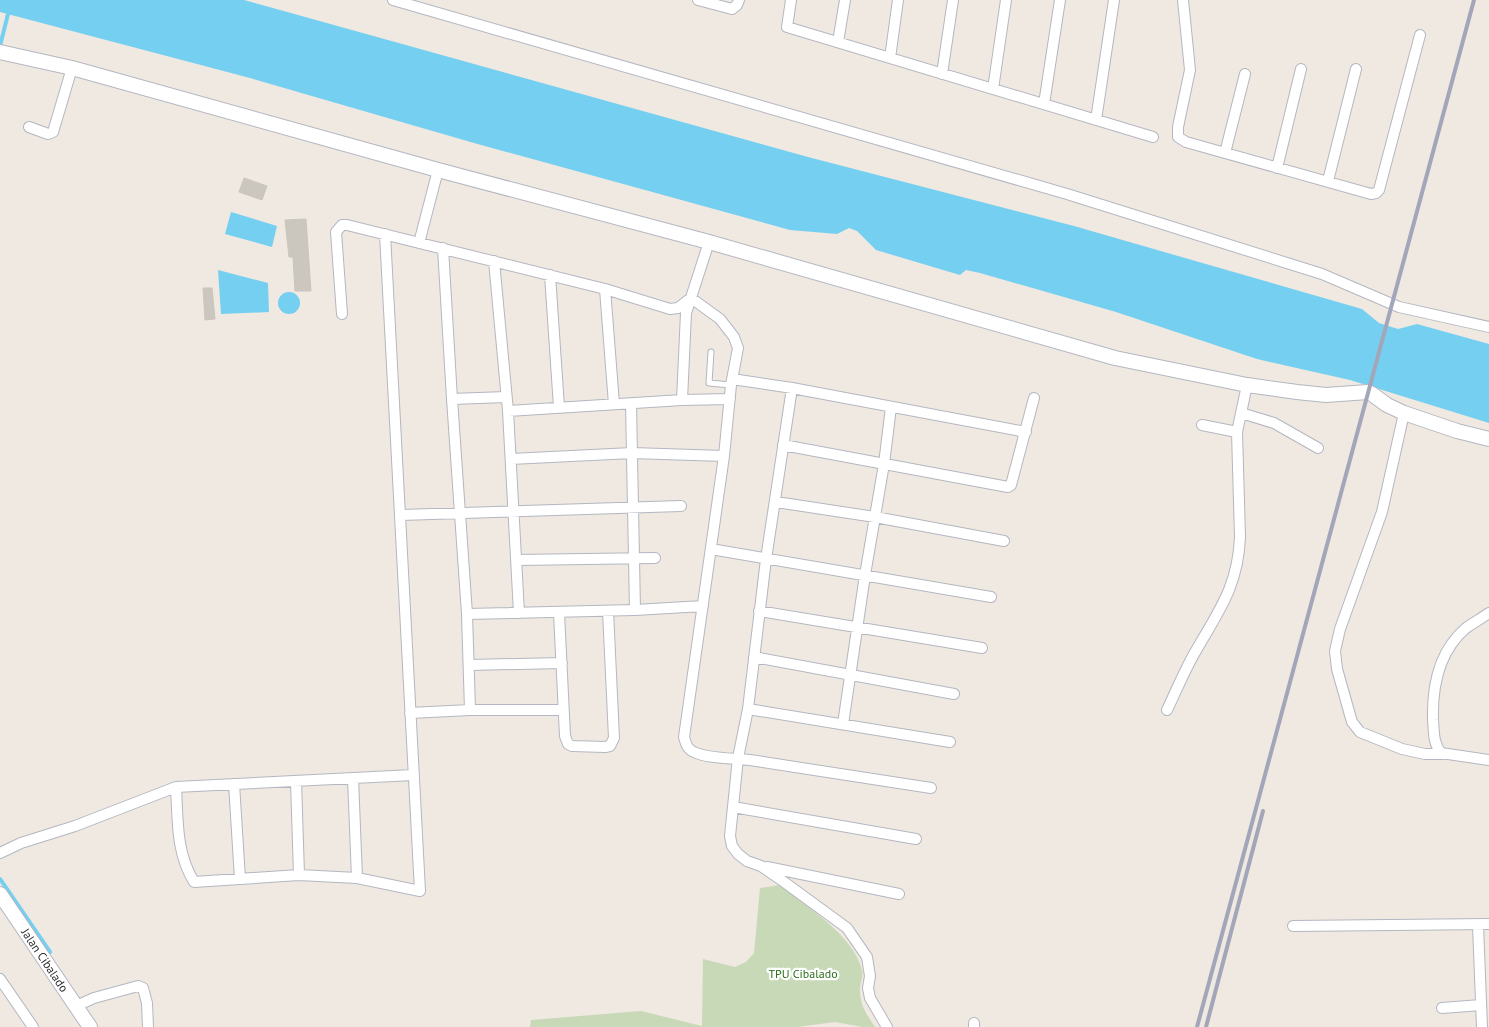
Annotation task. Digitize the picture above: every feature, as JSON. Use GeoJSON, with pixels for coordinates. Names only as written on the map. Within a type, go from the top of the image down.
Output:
{"type":"FeatureCollection","features":[{"type":"Feature","properties":{"kind":"street"},"geometry":{"type":"LineString","coordinates":[[393,0],[1068,194],[1322,274],[1399,307],[1489,327]]}},
{"type":"Feature","properties":{"kind":"street"},"geometry":{"type":"LineString","coordinates":[[698,0],[732,9],[739,0]]}},
{"type":"Feature","properties":{"kind":"street"},"geometry":{"type":"LineString","coordinates":[[790,0],[788,27],[1153,137]]}},
{"type":"Feature","properties":{"kind":"street"},"geometry":{"type":"LineString","coordinates":[[838,42],[845,0]]}},
{"type":"Feature","properties":{"kind":"street"},"geometry":{"type":"LineString","coordinates":[[890,58],[898,0]]}},
{"type":"Feature","properties":{"kind":"street"},"geometry":{"type":"LineString","coordinates":[[942,74],[952,0]]}},
{"type":"Feature","properties":{"kind":"street"},"geometry":{"type":"LineString","coordinates":[[993,89],[1006,0]]}},
{"type":"Feature","properties":{"kind":"street"},"geometry":{"type":"LineString","coordinates":[[1044,104],[1060,0]]}},
{"type":"Feature","properties":{"kind":"street"},"geometry":{"type":"LineString","coordinates":[[1096,120],[1114,0]]}},
{"type":"Feature","properties":{"kind":"street"},"geometry":{"type":"LineString","coordinates":[[1182,0],[1190,70],[1178,127],[1178,137],[1186,142],[1371,194],[1379,190],[1420,35]]}},
{"type":"Feature","properties":{"kind":"street"},"geometry":{"type":"LineString","coordinates":[[1,52],[72,68],[438,170],[709,242],[1082,350],[1150,366],[1247,385],[1326,395],[1368,392],[1387,405],[1404,413],[1457,431],[1489,439]]}},
{"type":"Feature","properties":{"kind":"street"},"geometry":{"type":"LineString","coordinates":[[29,128],[48,134],[53,132],[72,68]]}},
{"type":"Feature","properties":{"kind":"street"},"geometry":{"type":"LineString","coordinates":[[1277,168],[1301,69]]}},
{"type":"Feature","properties":{"kind":"street"},"geometry":{"type":"LineString","coordinates":[[1328,181],[1356,69]]}},
{"type":"Feature","properties":{"kind":"street"},"geometry":{"type":"LineString","coordinates":[[1225,153],[1245,74]]}},
{"type":"Feature","properties":{"kind":"street"},"geometry":{"type":"LineString","coordinates":[[419,242],[438,170]]}},
{"type":"Feature","properties":{"kind":"street"},"geometry":{"type":"LineString","coordinates":[[342,314],[336,232],[338,228],[347,225],[605,289],[670,309],[678,308],[691,298]]}},
{"type":"Feature","properties":{"kind":"street"},"geometry":{"type":"LineString","coordinates":[[176,788],[179,841],[185,867],[194,882],[299,875],[357,878],[420,891],[385,234]]}},
{"type":"Feature","properties":{"kind":"street"},"geometry":{"type":"LineString","coordinates":[[682,400],[686,313],[709,242]]}},
{"type":"Feature","properties":{"kind":"street"},"geometry":{"type":"LineString","coordinates":[[443,248],[467,614],[470,710]]}},
{"type":"Feature","properties":{"kind":"street"},"geometry":{"type":"LineString","coordinates":[[494,261],[508,411],[519,613]]}},
{"type":"Feature","properties":{"kind":"street"},"geometry":{"type":"LineString","coordinates":[[550,275],[559,406]]}},
{"type":"Feature","properties":{"kind":"street"},"geometry":{"type":"LineString","coordinates":[[605,289],[614,404]]}},
{"type":"Feature","properties":{"kind":"street"},"geometry":{"type":"LineString","coordinates":[[691,298],[720,319],[734,337],[738,348],[684,737],[689,749],[695,753],[931,788]]}},
{"type":"Feature","properties":{"kind":"street"},"geometry":{"type":"LineString","coordinates":[[732,382],[792,388],[1026,432]]}},
{"type":"Feature","properties":{"kind":"street"},"geometry":{"type":"LineString","coordinates":[[1167,710],[1229,592],[1236,571],[1240,537],[1237,432],[1247,385]]}},
{"type":"Feature","properties":{"kind":"street"},"geometry":{"type":"LineString","coordinates":[[792,388],[766,559],[748,709],[738,758],[730,836],[732,846],[747,861],[761,866],[899,894]]}},
{"type":"Feature","properties":{"kind":"street"},"geometry":{"type":"LineString","coordinates":[[452,399],[506,398]]}},
{"type":"Feature","properties":{"kind":"street"},"geometry":{"type":"LineString","coordinates":[[783,445],[1008,487],[1012,485],[1034,398]]}},
{"type":"Feature","properties":{"kind":"street"},"geometry":{"type":"LineString","coordinates":[[508,411],[559,406],[730,399]]}},
{"type":"Feature","properties":{"kind":"street"},"geometry":{"type":"LineString","coordinates":[[631,404],[635,610]]}},
{"type":"Feature","properties":{"kind":"street"},"geometry":{"type":"LineString","coordinates":[[843,724],[892,407]]}},
{"type":"Feature","properties":{"kind":"street"},"geometry":{"type":"LineString","coordinates":[[1241,413],[1274,423],[1318,448]]}},
{"type":"Feature","properties":{"kind":"street"},"geometry":{"type":"LineString","coordinates":[[1404,413],[1382,512],[1340,629],[1335,651],[1337,668],[1352,722],[1360,732],[1402,749],[1425,754],[1444,754],[1489,760]]}},
{"type":"Feature","properties":{"kind":"street"},"geometry":{"type":"LineString","coordinates":[[1202,425],[1237,432]]}},
{"type":"Feature","properties":{"kind":"street"},"geometry":{"type":"LineString","coordinates":[[511,459],[632,453],[724,456]]}},
{"type":"Feature","properties":{"kind":"street"},"geometry":{"type":"LineString","coordinates":[[776,502],[875,517],[1004,542]]}},
{"type":"Feature","properties":{"kind":"street"},"geometry":{"type":"LineString","coordinates":[[401,515],[633,506],[681,506]]}},
{"type":"Feature","properties":{"kind":"street"},"geometry":{"type":"LineString","coordinates":[[711,549],[991,597]]}},
{"type":"Feature","properties":{"kind":"street"},"geometry":{"type":"LineString","coordinates":[[517,560],[655,558]]}},
{"type":"Feature","properties":{"kind":"street"},"geometry":{"type":"LineString","coordinates":[[467,614],[559,613],[703,606]]}},
{"type":"Feature","properties":{"kind":"street"},"geometry":{"type":"LineString","coordinates":[[559,613],[564,736],[568,744],[572,746],[605,747],[610,746],[612,743],[608,611]]}},
{"type":"Feature","properties":{"kind":"street"},"geometry":{"type":"LineString","coordinates":[[759,611],[982,648]]}},
{"type":"Feature","properties":{"kind":"street"},"geometry":{"type":"LineString","coordinates":[[1444,754],[1437,747],[1434,732],[1433,714],[1438,671],[1447,651],[1466,629],[1489,614]]}},
{"type":"Feature","properties":{"kind":"street"},"geometry":{"type":"LineString","coordinates":[[754,657],[954,694]]}},
{"type":"Feature","properties":{"kind":"street"},"geometry":{"type":"LineString","coordinates":[[469,665],[562,663]]}},
{"type":"Feature","properties":{"kind":"street"},"geometry":{"type":"LineString","coordinates":[[748,709],[950,742]]}},
{"type":"Feature","properties":{"kind":"street"},"geometry":{"type":"LineString","coordinates":[[410,713],[470,710],[563,710]]}},
{"type":"Feature","properties":{"kind":"street"},"geometry":{"type":"LineString","coordinates":[[0,853],[21,843],[75,826],[176,788],[413,775]]}},
{"type":"Feature","properties":{"kind":"street"},"geometry":{"type":"LineString","coordinates":[[353,778],[357,878]]}},
{"type":"Feature","properties":{"kind":"street"},"geometry":{"type":"LineString","coordinates":[[296,781],[299,875]]}},
{"type":"Feature","properties":{"kind":"street"},"geometry":{"type":"LineString","coordinates":[[234,784],[240,880]]}},
{"type":"Feature","properties":{"kind":"street"},"geometry":{"type":"LineString","coordinates":[[733,807],[916,838]]}},
{"type":"Feature","properties":{"kind":"street"},"geometry":{"type":"LineString","coordinates":[[761,866],[814,902],[847,928],[866,958],[870,976],[868,988],[870,998],[887,1027]]}},
{"type":"Feature","properties":{"kind":"street","name":"Jalan Cibalado"},"geometry":{"type":"LineString","coordinates":[[0,894],[85,1002],[88,1027]]}},
{"type":"Feature","properties":{"kind":"street"},"geometry":{"type":"LineString","coordinates":[[1293,926],[1489,924]]}},
{"type":"Feature","properties":{"kind":"street"},"geometry":{"type":"LineString","coordinates":[[1478,925],[1482,1027]]}},
{"type":"Feature","properties":{"kind":"street"},"geometry":{"type":"LineString","coordinates":[[0,978],[33,1027]]}},
{"type":"Feature","properties":{"kind":"street"},"geometry":{"type":"LineString","coordinates":[[85,1002],[138,986],[143,988],[148,1027]]}},
{"type":"Feature","properties":{"kind":"street"},"geometry":{"type":"LineString","coordinates":[[1442,1008],[1481,1005]]}},
{"type":"Feature","properties":{"kind":"lane"},"geometry":{"type":"LineString","coordinates":[[711,352],[709,383],[732,382]]}},
{"type":"Feature","properties":{"kind":"green space","name":"TPU Cibalado"},"geometry":{"type":"Polygon","coordinates":[[[780,885],[828,923],[849,945],[857,957],[862,970],[860,995],[862,1005],[875,1027],[862,1027],[835,1022],[798,1027],[530,1027],[531,1020],[641,1011],[702,1026],[703,959],[735,967],[746,962],[754,953],[760,888],[780,885]]]}},
{"type":"Feature","properties":{"kind":"water"},"geometry":{"type":"Polygon","coordinates":[[[0,0],[244,0],[808,157],[1074,226],[1362,309],[1379,323],[1398,329],[1417,324],[1489,344],[1489,423],[1350,380],[1257,359],[1116,312],[980,273],[966,270],[960,275],[876,250],[857,231],[849,228],[837,234],[790,230],[474,143],[250,78],[0,12],[0,0]]]}},
{"type":"Feature","properties":{"kind":"water"},"geometry":{"type":"Polygon","coordinates":[[[231,212],[277,226],[272,247],[225,234],[231,212]]]}},
{"type":"Feature","properties":{"kind":"water"},"geometry":{"type":"Polygon","coordinates":[[[218,270],[268,283],[269,312],[221,314],[218,270]]]}},
{"type":"Feature","properties":{"kind":"water"},"geometry":{"type":"Polygon","coordinates":[[[289,292],[297,295],[300,303],[297,311],[289,314],[281,311],[278,303],[281,295],[289,292]]]}},
{"type":"Feature","properties":{"kind":"building"},"geometry":{"type":"Polygon","coordinates":[[[244,178],[267,186],[262,200],[239,192],[244,178]]]}},
{"type":"Feature","properties":{"kind":"building"},"geometry":{"type":"Polygon","coordinates":[[[306,219],[311,291],[295,291],[293,257],[289,257],[285,220],[306,219]]]}},
{"type":"Feature","properties":{"kind":"building"},"geometry":{"type":"Polygon","coordinates":[[[203,288],[212,288],[215,319],[205,320],[203,288]]]}},
{"type":"Feature","properties":{"kind":"waterway"},"geometry":{"type":"LineString","coordinates":[[0,46],[8,14]]}},
{"type":"Feature","properties":{"kind":"waterway"},"geometry":{"type":"LineString","coordinates":[[0,879],[50,952]]}},
{"type":"Feature","properties":{"kind":"railway"},"geometry":{"type":"LineString","coordinates":[[1197,1027],[1474,0]]}},
{"type":"Feature","properties":{"kind":"railway"},"geometry":{"type":"LineString","coordinates":[[1206,1027],[1263,811]]}}]}
